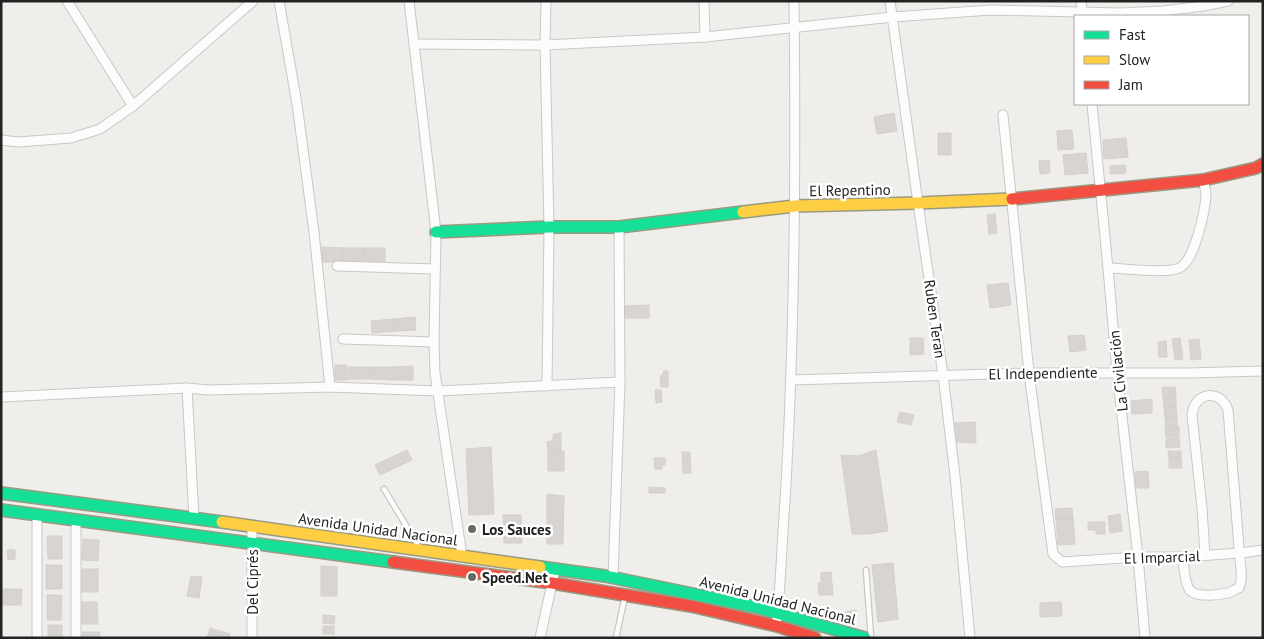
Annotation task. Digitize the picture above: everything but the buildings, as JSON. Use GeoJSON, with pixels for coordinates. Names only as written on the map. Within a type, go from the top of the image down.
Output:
{"type":"FeatureCollection","features":[{"type":"Feature","properties":{"kind":"main road","name":"El Repentino"},"geometry":{"type":"LineString","coordinates":[[436,232],[549,227],[619,227],[795,206],[1011,199],[1203,180],[1256,168],[1263,164]]}},
{"type":"Feature","properties":{"kind":"main road","name":"Avenida Unidad Nacional"},"geometry":{"type":"LineString","coordinates":[[1,493],[252,526],[613,578],[778,613],[865,638]]}},
{"type":"Feature","properties":{"kind":"main road","name":"Avenida Unidad Nacional"},"geometry":{"type":"LineString","coordinates":[[1,510],[626,594],[691,606],[777,626],[815,638]]}},
{"type":"Feature","properties":{"kind":"street"},"geometry":{"type":"LineString","coordinates":[[67,1],[133,106]]}},
{"type":"Feature","properties":{"kind":"street"},"geometry":{"type":"LineString","coordinates":[[1,140],[18,142],[71,138],[100,129],[133,106],[253,1]]}},
{"type":"Feature","properties":{"kind":"street"},"geometry":{"type":"LineString","coordinates":[[278,1],[298,114],[314,232],[330,387]]}},
{"type":"Feature","properties":{"kind":"street"},"geometry":{"type":"LineString","coordinates":[[409,1],[436,232],[435,373],[462,556]]}},
{"type":"Feature","properties":{"kind":"street"},"geometry":{"type":"LineString","coordinates":[[546,1],[545,45],[549,227],[547,386]]}},
{"type":"Feature","properties":{"kind":"street"},"geometry":{"type":"LineString","coordinates":[[704,1],[705,37]]}},
{"type":"Feature","properties":{"kind":"street"},"geometry":{"type":"LineString","coordinates":[[777,626],[791,380],[795,206],[794,1]]}},
{"type":"Feature","properties":{"kind":"street","name":"Ruben Teran"},"geometry":{"type":"LineString","coordinates":[[890,1],[943,375],[955,476],[970,638]]}},
{"type":"Feature","properties":{"kind":"street"},"geometry":{"type":"LineString","coordinates":[[1081,1],[1083,14]]}},
{"type":"Feature","properties":{"kind":"street"},"geometry":{"type":"LineString","coordinates":[[414,44],[545,45],[705,37],[990,6],[1083,14],[1163,11],[1228,1]]}},
{"type":"Feature","properties":{"kind":"street","name":"La Civilación"},"geometry":{"type":"LineString","coordinates":[[1092,105],[1117,372],[1138,557],[1145,638]]}},
{"type":"Feature","properties":{"kind":"street"},"geometry":{"type":"LineString","coordinates":[[1003,115],[1029,372]]}},
{"type":"Feature","properties":{"kind":"street"},"geometry":{"type":"LineString","coordinates":[[1108,268],[1167,271],[1181,267],[1192,253],[1204,215],[1206,193],[1203,180]]}},
{"type":"Feature","properties":{"kind":"street"},"geometry":{"type":"LineString","coordinates":[[613,578],[620,382],[619,227]]}},
{"type":"Feature","properties":{"kind":"street"},"geometry":{"type":"LineString","coordinates":[[336,266],[435,269]]}},
{"type":"Feature","properties":{"kind":"street"},"geometry":{"type":"LineString","coordinates":[[343,339],[434,342]]}},
{"type":"Feature","properties":{"kind":"street","name":"El Independiente"},"geometry":{"type":"LineString","coordinates":[[791,380],[1029,372],[1189,373],[1263,371]]}},
{"type":"Feature","properties":{"kind":"street","name":"El Imparcial"},"geometry":{"type":"LineString","coordinates":[[1029,372],[1053,554],[1062,562],[1138,557],[1183,557],[1263,550]]}},
{"type":"Feature","properties":{"kind":"street"},"geometry":{"type":"LineString","coordinates":[[1,397],[187,388],[209,390],[330,387],[438,391],[620,382]]}},
{"type":"Feature","properties":{"kind":"street"},"geometry":{"type":"LineString","coordinates":[[187,388],[194,518]]}},
{"type":"Feature","properties":{"kind":"street"},"geometry":{"type":"LineString","coordinates":[[1183,557],[1188,588],[1191,592],[1210,594],[1228,592],[1239,588],[1241,584],[1240,553],[1228,410],[1224,401],[1216,396],[1206,396],[1197,401],[1192,415],[1206,555]]}},
{"type":"Feature","properties":{"kind":"street"},"geometry":{"type":"LineString","coordinates":[[37,514],[37,638]]}},
{"type":"Feature","properties":{"kind":"street"},"geometry":{"type":"LineString","coordinates":[[76,520],[76,638]]}},
{"type":"Feature","properties":{"kind":"street","name":"Del Ciprés"},"geometry":{"type":"LineString","coordinates":[[252,526],[252,638]]}},
{"type":"Feature","properties":{"kind":"street"},"geometry":{"type":"LineString","coordinates":[[540,638],[555,570]]}},
{"type":"Feature","properties":{"kind":"lane"},"geometry":{"type":"LineString","coordinates":[[384,489],[421,550]]}},
{"type":"Feature","properties":{"kind":"lane"},"geometry":{"type":"LineString","coordinates":[[866,570],[871,638]]}},
{"type":"Feature","properties":{"kind":"lane"},"geometry":{"type":"LineString","coordinates":[[616,638],[626,594]]}},
{"type":"Feature","properties":{"kind":"traffic: fast"},"geometry":{"type":"LineString","coordinates":[[436,232],[549,227],[619,227],[743,212]]}},
{"type":"Feature","properties":{"kind":"traffic: fast"},"geometry":{"type":"LineString","coordinates":[[1,493],[222,522]]}},
{"type":"Feature","properties":{"kind":"traffic: fast"},"geometry":{"type":"LineString","coordinates":[[1,510],[393,562]]}},
{"type":"Feature","properties":{"kind":"traffic: fast"},"geometry":{"type":"LineString","coordinates":[[540,567],[605,576],[756,607],[865,638]]}},
{"type":"Feature","properties":{"kind":"traffic: slow"},"geometry":{"type":"LineString","coordinates":[[743,212],[795,206],[1012,199]]}},
{"type":"Feature","properties":{"kind":"traffic: slow"},"geometry":{"type":"LineString","coordinates":[[222,522],[540,567]]}},
{"type":"Feature","properties":{"kind":"traffic: jam"},"geometry":{"type":"LineString","coordinates":[[1012,199],[1203,180],[1256,168],[1263,164]]}},
{"type":"Feature","properties":{"kind":"traffic: jam"},"geometry":{"type":"LineString","coordinates":[[393,562],[552,583],[691,606],[777,626],[815,638]]}},
{"type":"Feature","properties":{"kind":"place","name":"Los Sauces"},"geometry":{"type":"Point","coordinates":[472,529]}},
{"type":"Feature","properties":{"kind":"place","name":"Speed.Net"},"geometry":{"type":"Point","coordinates":[472,577]}}]}
